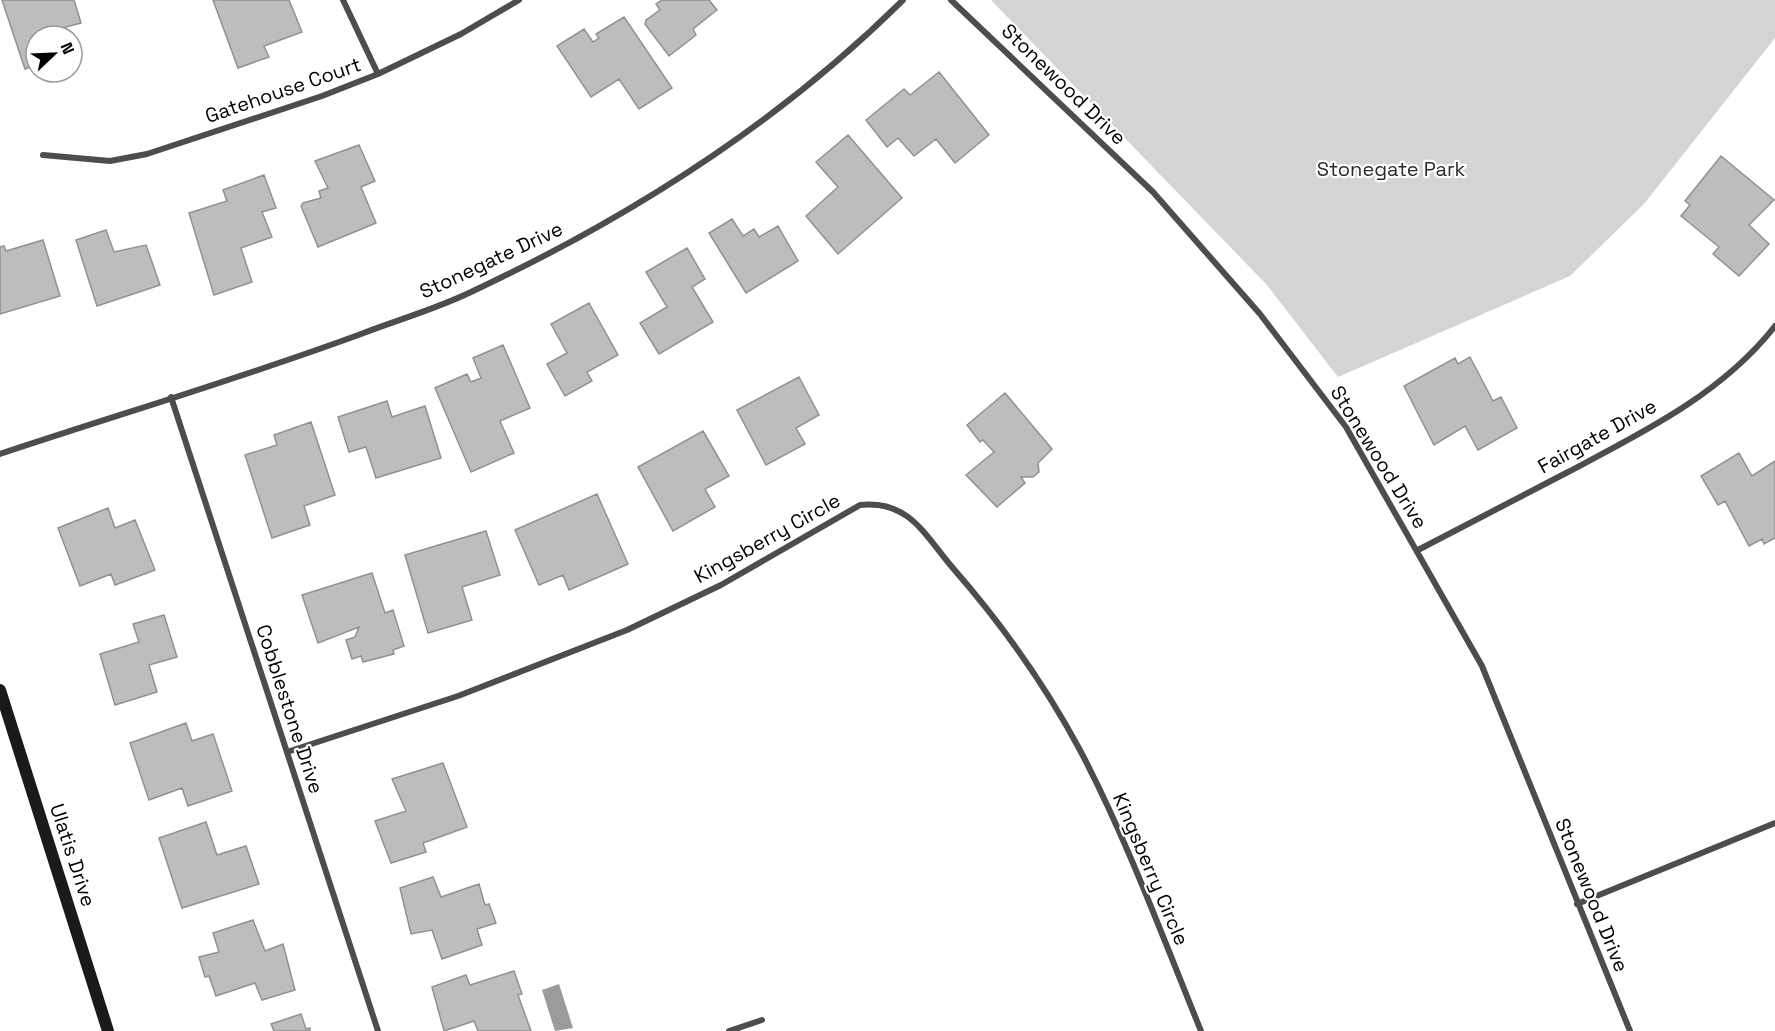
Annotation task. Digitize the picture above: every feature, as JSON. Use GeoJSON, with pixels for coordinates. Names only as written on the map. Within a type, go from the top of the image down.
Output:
{"type":"FeatureCollection","features":[{"type":"Feature","properties":{"kind":"street"},"geometry":{"type":"LineString","coordinates":[[343,0],[378,74]]}},
{"type":"Feature","properties":{"kind":"street","name":"Gatehouse Court"},"geometry":{"type":"LineString","coordinates":[[43,155],[110,161],[147,153],[322,96],[378,74],[461,34],[519,0]]}},
{"type":"Feature","properties":{"kind":"street","name":"Stonegate Drive"},"geometry":{"type":"LineString","coordinates":[[0,454],[324,347],[469,293],[608,223],[726,147],[831,67],[903,0]]}},
{"type":"Feature","properties":{"kind":"street","name":"Stonewood Drive"},"geometry":{"type":"LineString","coordinates":[[951,0],[1153,192],[1260,314],[1346,427],[1418,549],[1482,666],[1630,1031]]}},
{"type":"Feature","properties":{"kind":"street","name":"Fairgate Drive"},"geometry":{"type":"LineString","coordinates":[[1418,549],[1632,438],[1704,394],[1764,340],[1775,326]]}},
{"type":"Feature","properties":{"kind":"street","name":"Cobblestone Drive"},"geometry":{"type":"LineString","coordinates":[[171,398],[378,1031]]}},
{"type":"Feature","properties":{"kind":"street","name":"Kingsberry Circle"},"geometry":{"type":"LineString","coordinates":[[287,752],[458,696],[627,630],[721,585],[860,506],[883,505],[894,508],[904,512],[914,522],[1010,638],[1057,711],[1106,803],[1201,1031]]}},
{"type":"Feature","properties":{"kind":"street","name":"Ulatis Drive"},"geometry":{"type":"LineString","coordinates":[[0,690],[108,1031]]}},
{"type":"Feature","properties":{"kind":"street"},"geometry":{"type":"LineString","coordinates":[[1577,904],[1775,822]]}},
{"type":"Feature","properties":{"kind":"street"},"geometry":{"type":"LineString","coordinates":[[729,1031],[762,1020]]}},
{"type":"Feature","properties":{"kind":"green space","name":"Stonegate Park"},"geometry":{"type":"Polygon","coordinates":[[[991,0],[1775,0],[1775,38],[1644,204],[1570,276],[1338,377],[1267,285],[991,0]]]}},
{"type":"Feature","properties":{"kind":"shaded area"},"geometry":{"type":"Polygon","coordinates":[[[559,984],[573,1028],[555,1031],[542,990],[559,984]]]}},
{"type":"Feature","properties":{"kind":"building"},"geometry":{"type":"Polygon","coordinates":[[[2,0],[74,0],[81,23],[24,24],[24,66],[2,0]]]}},
{"type":"Feature","properties":{"kind":"building"},"geometry":{"type":"Polygon","coordinates":[[[213,0],[289,0],[302,32],[264,46],[269,57],[238,68],[213,0]]]}},
{"type":"Feature","properties":{"kind":"building"},"geometry":{"type":"Polygon","coordinates":[[[662,0],[709,0],[717,10],[693,29],[696,35],[669,56],[645,24],[646,20],[660,10],[656,4],[662,0]]]}},
{"type":"Feature","properties":{"kind":"building"},"geometry":{"type":"Polygon","coordinates":[[[624,17],[672,88],[639,109],[619,79],[591,97],[557,46],[584,29],[593,42],[599,38],[596,34],[624,17]]]}},
{"type":"Feature","properties":{"kind":"building"},"geometry":{"type":"Polygon","coordinates":[[[939,72],[989,135],[955,163],[936,139],[914,156],[898,138],[887,147],[866,120],[904,89],[910,95],[939,72]]]}},
{"type":"Feature","properties":{"kind":"building"},"geometry":{"type":"Polygon","coordinates":[[[848,135],[902,198],[838,254],[806,216],[838,187],[816,162],[848,135]]]}},
{"type":"Feature","properties":{"kind":"building"},"geometry":{"type":"Polygon","coordinates":[[[359,145],[375,181],[361,187],[376,223],[318,247],[301,206],[303,203],[321,198],[319,191],[328,188],[315,161],[359,145]]]}},
{"type":"Feature","properties":{"kind":"building"},"geometry":{"type":"Polygon","coordinates":[[[1721,156],[1774,200],[1749,225],[1769,244],[1739,276],[1713,254],[1719,247],[1681,216],[1690,205],[1685,201],[1721,156]]]}},
{"type":"Feature","properties":{"kind":"building"},"geometry":{"type":"Polygon","coordinates":[[[264,175],[276,208],[262,212],[272,237],[241,248],[252,282],[214,295],[189,213],[227,201],[223,190],[264,175]]]}},
{"type":"Feature","properties":{"kind":"building"},"geometry":{"type":"Polygon","coordinates":[[[732,219],[743,236],[754,229],[759,237],[778,226],[798,261],[746,293],[709,233],[732,219]]]}},
{"type":"Feature","properties":{"kind":"building"},"geometry":{"type":"Polygon","coordinates":[[[106,230],[114,252],[146,245],[160,285],[97,306],[76,240],[106,230]]]}},
{"type":"Feature","properties":{"kind":"building"},"geometry":{"type":"Polygon","coordinates":[[[43,240],[60,296],[0,314],[0,247],[4,246],[6,251],[43,240]]]}},
{"type":"Feature","properties":{"kind":"building"},"geometry":{"type":"Polygon","coordinates":[[[687,248],[705,279],[692,287],[713,322],[659,354],[640,323],[667,307],[646,272],[687,248]]]}},
{"type":"Feature","properties":{"kind":"building"},"geometry":{"type":"Polygon","coordinates":[[[589,303],[618,355],[587,372],[592,381],[565,396],[547,364],[567,353],[551,324],[589,303]]]}},
{"type":"Feature","properties":{"kind":"building"},"geometry":{"type":"Polygon","coordinates":[[[503,345],[530,408],[500,421],[514,453],[471,472],[435,388],[467,374],[471,382],[481,378],[473,358],[503,345]]]}},
{"type":"Feature","properties":{"kind":"building"},"geometry":{"type":"Polygon","coordinates":[[[1470,357],[1493,401],[1501,397],[1517,428],[1478,450],[1465,426],[1434,445],[1404,386],[1455,358],[1458,364],[1470,357]]]}},
{"type":"Feature","properties":{"kind":"building"},"geometry":{"type":"Polygon","coordinates":[[[799,377],[819,415],[796,428],[805,444],[766,465],[737,410],[799,377]]]}},
{"type":"Feature","properties":{"kind":"building"},"geometry":{"type":"Polygon","coordinates":[[[1005,393],[1052,449],[1038,463],[1039,472],[1033,477],[1021,477],[1025,483],[997,507],[966,475],[994,452],[983,440],[980,442],[967,425],[1005,393]]]}},
{"type":"Feature","properties":{"kind":"building"},"geometry":{"type":"Polygon","coordinates":[[[387,401],[392,417],[425,406],[441,458],[376,478],[366,447],[349,452],[338,417],[387,401]]]}},
{"type":"Feature","properties":{"kind":"building"},"geometry":{"type":"Polygon","coordinates":[[[311,422],[335,495],[304,506],[310,525],[272,538],[245,455],[277,445],[274,435],[311,422]]]}},
{"type":"Feature","properties":{"kind":"building"},"geometry":{"type":"Polygon","coordinates":[[[703,431],[729,476],[705,489],[715,507],[673,531],[638,467],[703,431]]]}},
{"type":"Feature","properties":{"kind":"building"},"geometry":{"type":"Polygon","coordinates":[[[1739,453],[1752,476],[1775,461],[1775,538],[1764,544],[1762,539],[1749,546],[1725,501],[1718,505],[1701,476],[1739,453]]]}},
{"type":"Feature","properties":{"kind":"building"},"geometry":{"type":"Polygon","coordinates":[[[597,494],[628,564],[569,590],[563,575],[539,585],[515,530],[597,494]]]}},
{"type":"Feature","properties":{"kind":"building"},"geometry":{"type":"Polygon","coordinates":[[[108,508],[115,528],[135,520],[155,570],[115,585],[111,574],[80,586],[58,528],[108,508]]]}},
{"type":"Feature","properties":{"kind":"building"},"geometry":{"type":"Polygon","coordinates":[[[486,531],[500,575],[462,587],[472,620],[428,633],[405,555],[486,531]]]}},
{"type":"Feature","properties":{"kind":"building"},"geometry":{"type":"Polygon","coordinates":[[[372,573],[385,613],[393,610],[404,646],[393,650],[394,654],[363,662],[361,656],[352,659],[346,640],[355,637],[359,627],[318,643],[302,595],[372,573]]]}},
{"type":"Feature","properties":{"kind":"building"},"geometry":{"type":"Polygon","coordinates":[[[164,615],[177,657],[149,665],[157,692],[115,705],[100,654],[139,642],[133,624],[164,615]]]}},
{"type":"Feature","properties":{"kind":"building"},"geometry":{"type":"Polygon","coordinates":[[[186,723],[192,741],[213,734],[232,791],[188,806],[182,788],[149,800],[130,743],[186,723]]]}},
{"type":"Feature","properties":{"kind":"building"},"geometry":{"type":"Polygon","coordinates":[[[443,763],[467,827],[423,843],[426,852],[391,863],[375,821],[406,811],[392,779],[443,763]]]}},
{"type":"Feature","properties":{"kind":"building"},"geometry":{"type":"Polygon","coordinates":[[[206,822],[217,855],[246,846],[259,884],[182,908],[159,838],[206,822]]]}},
{"type":"Feature","properties":{"kind":"building"},"geometry":{"type":"Polygon","coordinates":[[[433,877],[441,897],[479,884],[485,905],[489,904],[496,923],[477,929],[482,945],[442,959],[432,930],[411,934],[400,888],[433,877]]]}},
{"type":"Feature","properties":{"kind":"building"},"geometry":{"type":"Polygon","coordinates":[[[253,920],[265,951],[283,944],[295,990],[262,1000],[255,983],[216,996],[209,976],[205,977],[199,957],[219,952],[213,933],[253,920]]]}},
{"type":"Feature","properties":{"kind":"building"},"geometry":{"type":"Polygon","coordinates":[[[514,971],[522,994],[518,995],[531,1031],[478,1031],[474,1021],[444,1031],[432,987],[466,975],[470,985],[514,971]]]}},
{"type":"Feature","properties":{"kind":"building"},"geometry":{"type":"Polygon","coordinates":[[[301,1014],[306,1029],[310,1028],[310,1031],[274,1031],[271,1024],[301,1014]]]}}]}
